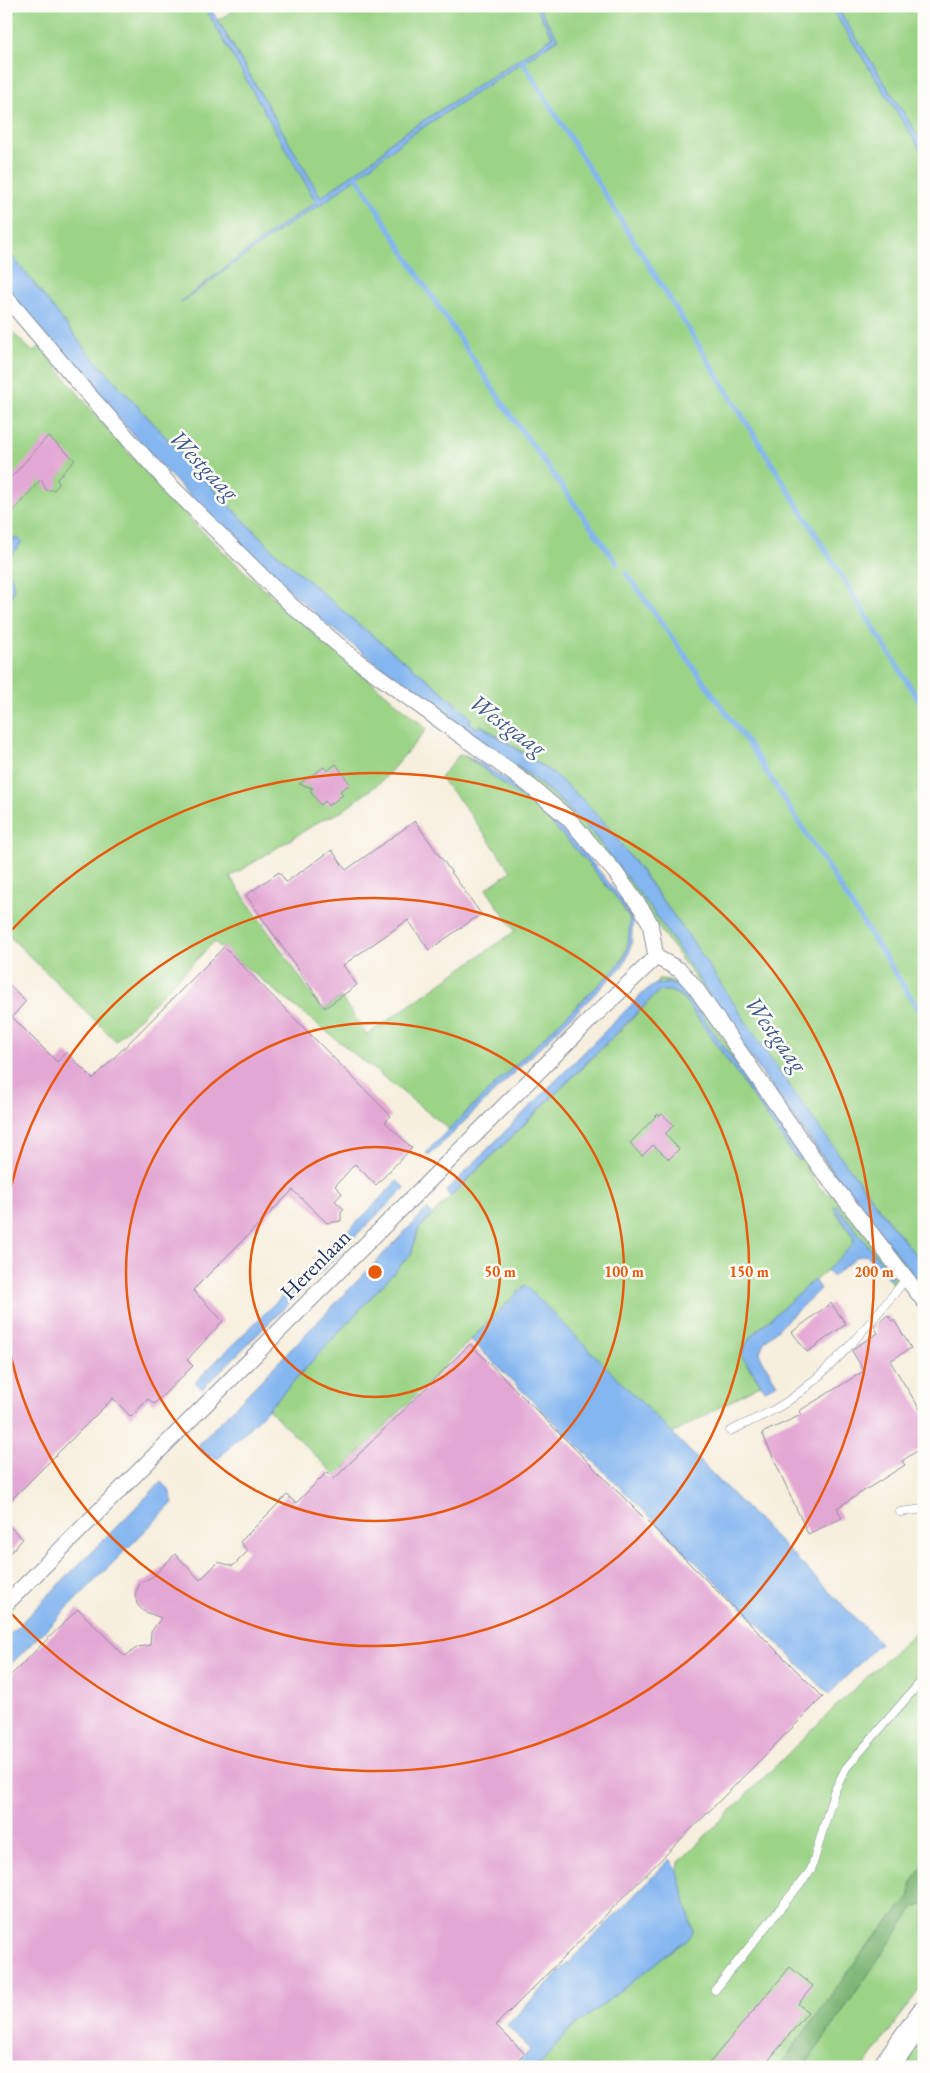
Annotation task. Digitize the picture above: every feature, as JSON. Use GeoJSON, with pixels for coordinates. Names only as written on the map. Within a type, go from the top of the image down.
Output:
{"type":"FeatureCollection","features":[{"type":"Feature","properties":{"kind":"highway"},"geometry":{"type":"LineString","coordinates":[[886,2067],[924,2014]]}},
{"type":"Feature","properties":{"kind":"street"},"geometry":{"type":"LineString","coordinates":[[6,297],[76,380],[168,483],[292,606],[355,659],[529,785],[568,818],[615,872],[643,911],[650,923],[656,957],[680,970],[695,987],[821,1169],[924,1301]]}},
{"type":"Feature","properties":{"kind":"street","name":"Herenlaan"},"geometry":{"type":"LineString","coordinates":[[6,1604],[582,1028],[656,957]]}},
{"type":"Feature","properties":{"kind":"lane"},"geometry":{"type":"LineString","coordinates":[[730,1431],[785,1403],[826,1369],[868,1325],[906,1279]]}},
{"type":"Feature","properties":{"kind":"lane"},"geometry":{"type":"LineString","coordinates":[[900,1512],[924,1509]]}},
{"type":"Feature","properties":{"kind":"lane"},"geometry":{"type":"LineString","coordinates":[[715,1990],[812,1870],[834,1792],[846,1768],[924,1678]]}},
{"type":"Feature","properties":{"kind":"green space"},"geometry":{"type":"Polygon","coordinates":[[[6,6],[204,6],[319,205],[408,137],[558,39],[538,6],[924,6],[924,1265],[834,1150],[670,911],[628,853],[599,818],[548,770],[481,725],[477,728],[469,722],[471,718],[437,687],[358,624],[274,551],[220,496],[86,350],[6,248],[6,6]]]}},
{"type":"Feature","properties":{"kind":"green space"},"geometry":{"type":"Polygon","coordinates":[[[240,6],[535,6],[553,37],[389,143],[383,152],[321,198],[218,20],[240,6]]]}},
{"type":"Feature","properties":{"kind":"green space"},"geometry":{"type":"Polygon","coordinates":[[[6,326],[33,352],[40,346],[138,464],[229,557],[313,632],[427,729],[382,781],[341,812],[320,821],[230,877],[323,1010],[341,997],[367,1035],[515,931],[486,889],[511,871],[462,803],[440,778],[459,755],[464,756],[496,777],[535,807],[576,848],[625,909],[630,924],[629,937],[625,951],[616,968],[449,1129],[214,942],[116,1041],[6,933],[6,604],[12,594],[13,585],[6,565],[8,559],[16,550],[14,539],[6,542],[6,326]]]}},
{"type":"Feature","properties":{"kind":"green space"},"geometry":{"type":"Polygon","coordinates":[[[470,734],[519,768],[550,793],[579,819],[612,856],[663,925],[798,1123],[872,1223],[924,1288],[924,1293],[878,1237],[618,870],[470,734]]]}},
{"type":"Feature","properties":{"kind":"green space"},"geometry":{"type":"Polygon","coordinates":[[[658,979],[673,981],[681,986],[692,996],[694,995],[807,1162],[806,1168],[821,1189],[842,1202],[896,1274],[894,1286],[889,1279],[892,1276],[837,1207],[835,1207],[836,1212],[854,1238],[853,1244],[827,1270],[752,1335],[747,1365],[761,1384],[672,1434],[525,1285],[336,1476],[268,1409],[411,1254],[418,1230],[432,1215],[658,992],[671,991],[685,1000],[791,1151],[799,1161],[802,1159],[682,988],[668,983],[656,984],[658,979]]]}},
{"type":"Feature","properties":{"kind":"green space"},"geometry":{"type":"Polygon","coordinates":[[[924,1624],[924,1864],[912,1883],[909,1898],[864,1950],[779,2067],[538,2067],[565,2034],[691,1936],[678,1871],[679,1862],[834,1708],[924,1624]]]}},
{"type":"Feature","properties":{"kind":"green space"},"geometry":{"type":"Polygon","coordinates":[[[924,1864],[924,1904],[914,1908],[804,2067],[779,2067],[864,1950],[909,1898],[912,1883],[924,1864]]]}},
{"type":"Feature","properties":{"kind":"green space"},"geometry":{"type":"Polygon","coordinates":[[[924,1904],[924,1983],[864,2067],[804,2067],[914,1908],[924,1904]]]}},
{"type":"Feature","properties":{"kind":"green space"},"geometry":{"type":"Polygon","coordinates":[[[924,2027],[924,2067],[896,2067],[924,2027]]]}},
{"type":"Feature","properties":{"kind":"water"},"geometry":{"type":"Polygon","coordinates":[[[204,6],[209,6],[321,197],[383,152],[389,143],[553,37],[535,6],[538,6],[558,39],[408,137],[326,201],[280,230],[180,302],[276,229],[316,202],[204,6]]]}},
{"type":"Feature","properties":{"kind":"water"},"geometry":{"type":"Polygon","coordinates":[[[830,6],[836,6],[924,145],[924,155],[830,6]]]}},
{"type":"Feature","properties":{"kind":"water"},"geometry":{"type":"Polygon","coordinates":[[[6,248],[86,350],[220,496],[274,551],[358,624],[437,687],[471,718],[469,722],[477,728],[480,725],[554,774],[583,800],[609,828],[691,939],[776,1067],[821,1130],[893,1227],[924,1265],[924,1288],[857,1204],[762,1073],[653,911],[593,834],[559,799],[524,771],[420,697],[325,623],[208,515],[151,455],[30,318],[6,287],[6,248]]]}},
{"type":"Feature","properties":{"kind":"water"},"geometry":{"type":"Polygon","coordinates":[[[18,538],[22,542],[8,559],[6,565],[6,542],[18,538]]]}},
{"type":"Feature","properties":{"kind":"water"},"geometry":{"type":"Polygon","coordinates":[[[6,565],[11,576],[13,590],[6,604],[6,565]]]}},
{"type":"Feature","properties":{"kind":"water"},"geometry":{"type":"Polygon","coordinates":[[[465,755],[506,780],[526,795],[578,846],[628,909],[633,921],[632,941],[628,957],[618,971],[429,1156],[426,1153],[449,1129],[616,968],[624,958],[628,944],[630,919],[618,900],[587,862],[543,814],[465,755]]]}},
{"type":"Feature","properties":{"kind":"water"},"geometry":{"type":"Polygon","coordinates":[[[668,983],[682,987],[802,1159],[801,1161],[791,1151],[688,1004],[675,993],[663,991],[658,992],[450,1197],[446,1191],[645,991],[656,984],[668,983]]]}},
{"type":"Feature","properties":{"kind":"water"},"geometry":{"type":"Polygon","coordinates":[[[397,1181],[405,1188],[349,1242],[343,1237],[397,1181]]]}},
{"type":"Feature","properties":{"kind":"water"},"geometry":{"type":"Polygon","coordinates":[[[837,1206],[892,1276],[889,1279],[867,1255],[856,1257],[832,1277],[827,1270],[853,1244],[854,1238],[834,1208],[837,1206]]]}},
{"type":"Feature","properties":{"kind":"water"},"geometry":{"type":"Polygon","coordinates":[[[427,1209],[432,1215],[418,1230],[411,1254],[268,1409],[219,1458],[209,1457],[204,1454],[198,1445],[427,1209]]]}},
{"type":"Feature","properties":{"kind":"water"},"geometry":{"type":"Polygon","coordinates":[[[333,1246],[340,1253],[202,1389],[195,1382],[333,1246]]]}},
{"type":"Feature","properties":{"kind":"water"},"geometry":{"type":"Polygon","coordinates":[[[814,1280],[820,1289],[764,1342],[759,1354],[777,1384],[765,1390],[742,1356],[745,1346],[752,1335],[814,1280]]]}},
{"type":"Feature","properties":{"kind":"water"},"geometry":{"type":"Polygon","coordinates":[[[525,1285],[880,1643],[829,1694],[471,1340],[525,1285]]]}},
{"type":"Feature","properties":{"kind":"water"},"geometry":{"type":"Polygon","coordinates":[[[161,1482],[169,1490],[173,1503],[6,1669],[6,1638],[161,1482]]]}},
{"type":"Feature","properties":{"kind":"water"},"geometry":{"type":"Polygon","coordinates":[[[670,1859],[678,1871],[693,1932],[691,1936],[565,2034],[538,2067],[514,2067],[530,2050],[507,2025],[670,1859]]]}},
{"type":"Feature","properties":{"kind":"building"},"geometry":{"type":"Polygon","coordinates":[[[48,436],[75,460],[57,479],[59,484],[54,490],[46,490],[41,479],[6,519],[6,483],[48,436]]]}},
{"type":"Feature","properties":{"kind":"building"},"geometry":{"type":"Polygon","coordinates":[[[336,764],[350,784],[340,791],[343,795],[328,806],[325,801],[320,805],[310,790],[313,788],[299,784],[324,767],[327,771],[336,764]]]}},
{"type":"Feature","properties":{"kind":"building"},"geometry":{"type":"Polygon","coordinates":[[[415,821],[481,914],[429,950],[408,920],[343,965],[357,985],[325,1008],[246,895],[279,872],[286,882],[332,850],[346,870],[415,821]]]}},
{"type":"Feature","properties":{"kind":"building"},"geometry":{"type":"Polygon","coordinates":[[[224,947],[391,1116],[385,1122],[412,1148],[376,1185],[355,1164],[335,1186],[342,1193],[335,1201],[344,1209],[341,1213],[341,1221],[327,1223],[293,1190],[193,1290],[223,1321],[187,1360],[193,1366],[154,1404],[148,1399],[131,1417],[113,1398],[6,1505],[6,982],[26,1001],[12,1017],[57,1062],[66,1052],[93,1079],[224,947]]]}},
{"type":"Feature","properties":{"kind":"building"},"geometry":{"type":"Polygon","coordinates":[[[658,1114],[660,1116],[662,1114],[674,1125],[665,1134],[679,1149],[669,1159],[653,1145],[642,1156],[630,1143],[658,1114]]]}},
{"type":"Feature","properties":{"kind":"building"},"geometry":{"type":"Polygon","coordinates":[[[831,1303],[846,1324],[807,1352],[792,1332],[831,1303]]]}},
{"type":"Feature","properties":{"kind":"building"},"geometry":{"type":"Polygon","coordinates":[[[888,1315],[892,1321],[894,1320],[911,1348],[890,1361],[924,1416],[924,1446],[902,1461],[905,1465],[837,1508],[842,1518],[808,1534],[762,1433],[801,1415],[799,1411],[864,1371],[852,1351],[878,1333],[874,1326],[888,1315]]]}},
{"type":"Feature","properties":{"kind":"building"},"geometry":{"type":"Polygon","coordinates":[[[470,1344],[823,1697],[496,2025],[524,2053],[511,2067],[6,2067],[6,1680],[78,1609],[125,1656],[138,1647],[150,1645],[151,1632],[161,1618],[143,1611],[137,1604],[135,1594],[140,1583],[152,1577],[175,1554],[200,1580],[218,1562],[233,1566],[248,1551],[240,1542],[287,1495],[296,1503],[327,1472],[334,1479],[470,1344]]]}},
{"type":"Feature","properties":{"kind":"building"},"geometry":{"type":"Polygon","coordinates":[[[6,1523],[23,1539],[6,1557],[6,1523]]]}},
{"type":"Feature","properties":{"kind":"building"},"geometry":{"type":"Polygon","coordinates":[[[790,1967],[813,1986],[798,2004],[808,2012],[763,2067],[706,2067],[790,1967]]]}},
{"type":"Feature","properties":{"kind":"waterway"},"geometry":{"type":"LineString","coordinates":[[523,62],[924,709]]}},
{"type":"Feature","properties":{"kind":"waterway"},"geometry":{"type":"LineString","coordinates":[[356,175],[423,283],[505,407],[617,563]]}},
{"type":"Feature","properties":{"kind":"waterway"},"geometry":{"type":"LineString","coordinates":[[626,573],[752,749],[924,1018]]}},
{"type":"Feature","properties":{"kind":"water label","name":"Westgaag"},"geometry":{"type":"Point","coordinates":[204,465]}},
{"type":"Feature","properties":{"kind":"water label","name":"Westgaag"},"geometry":{"type":"Point","coordinates":[508,725]}},
{"type":"Feature","properties":{"kind":"water label","name":"Westgaag"},"geometry":{"type":"Point","coordinates":[776,1034]}}]}
